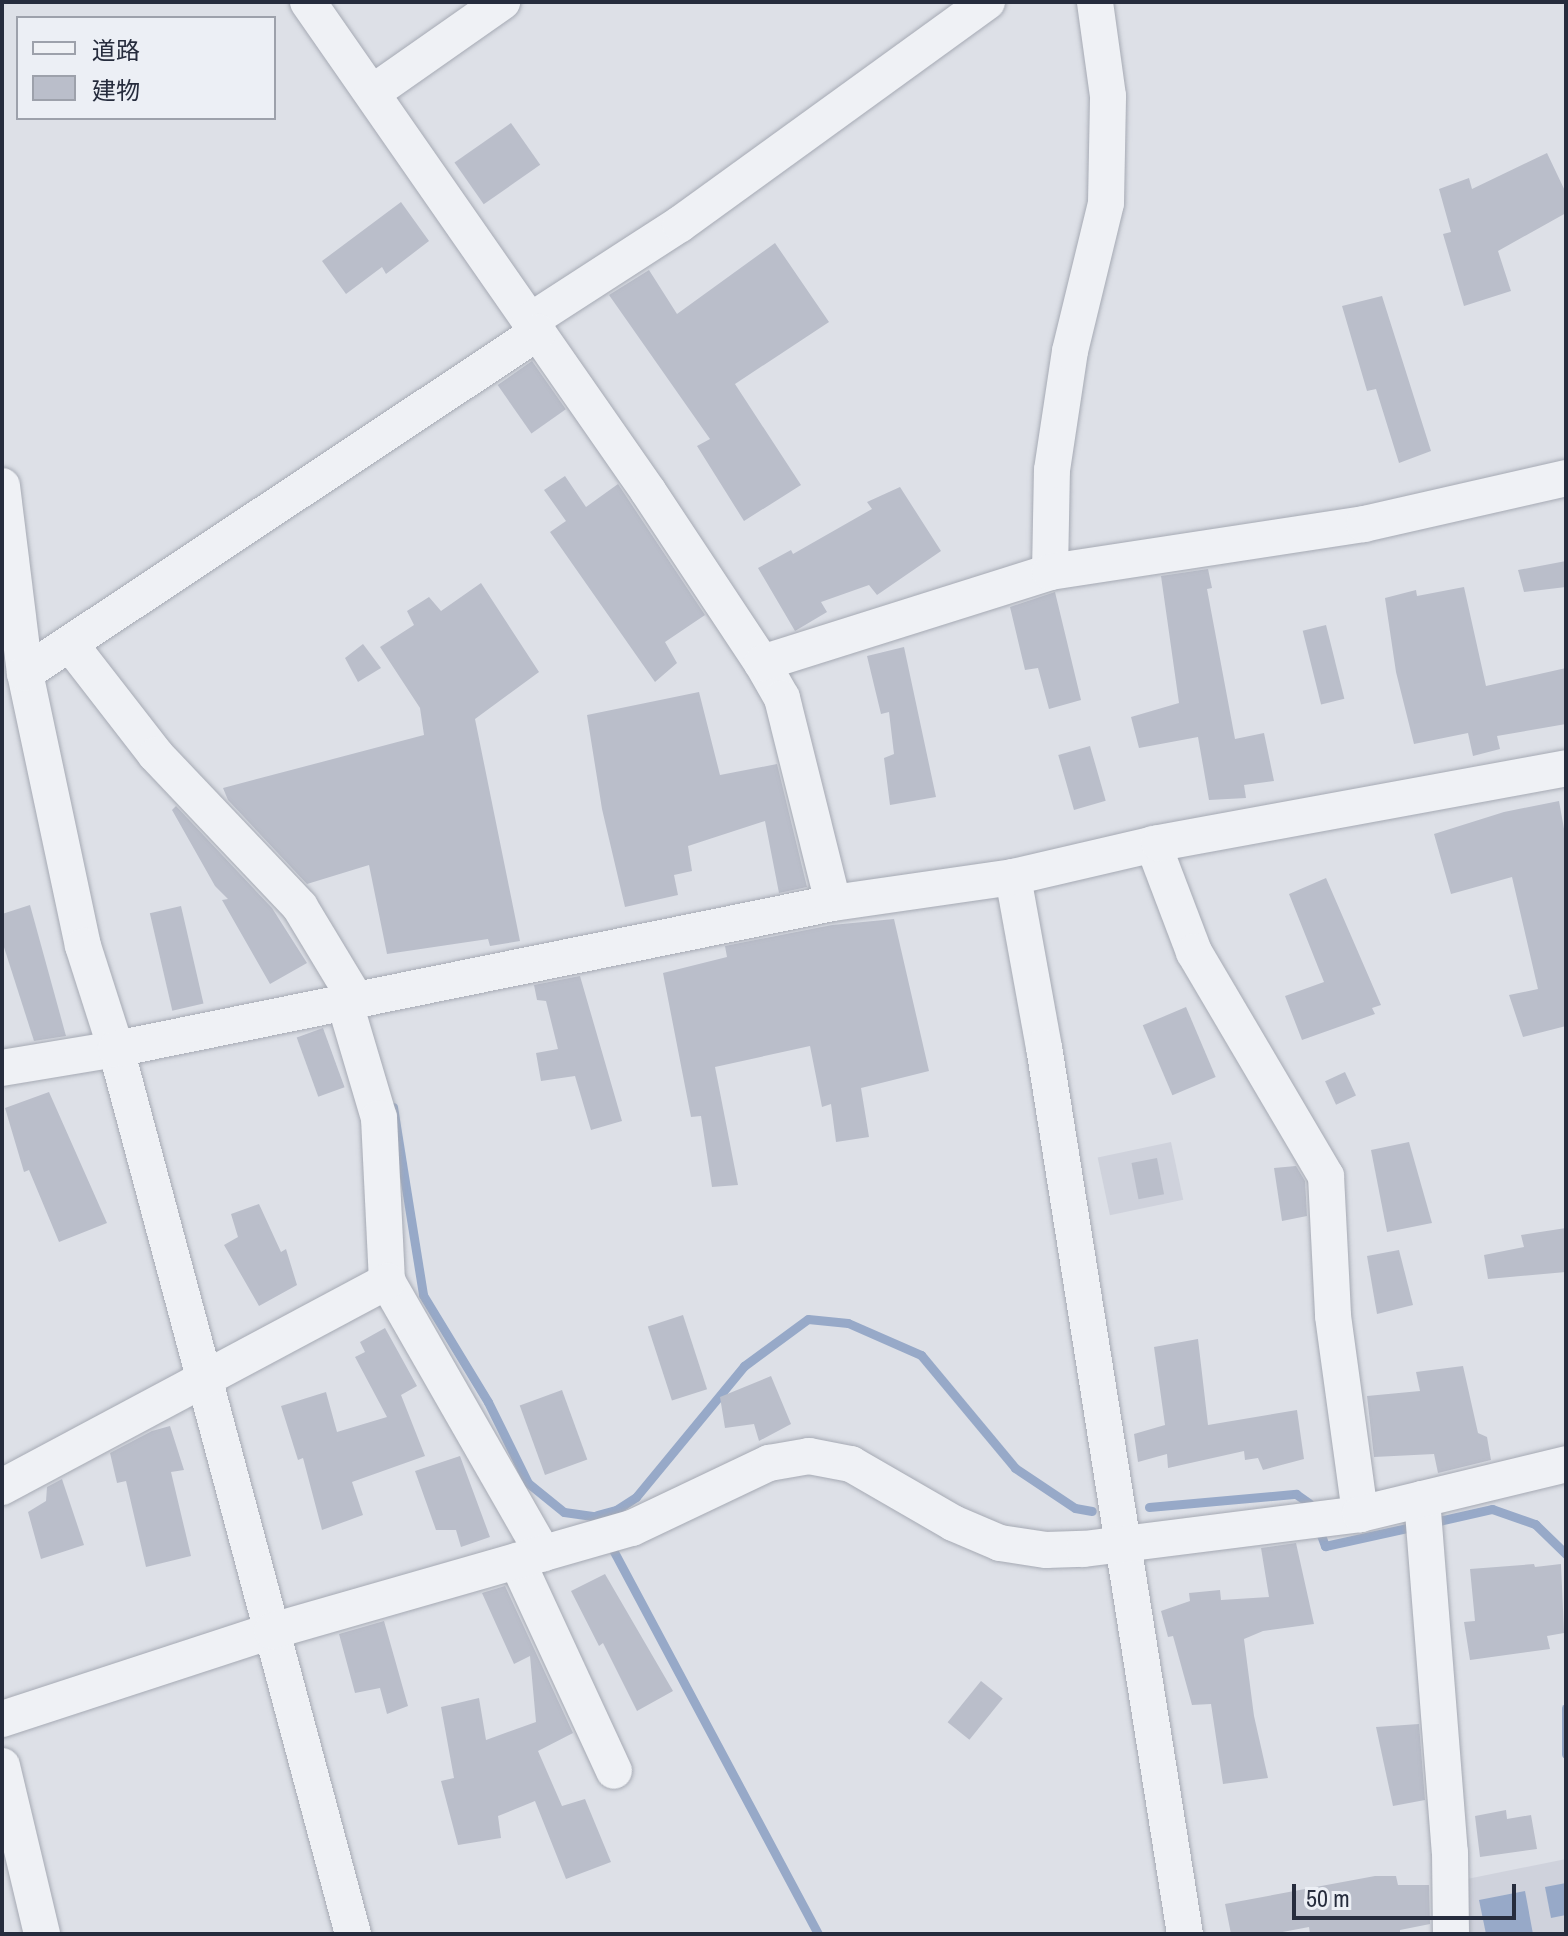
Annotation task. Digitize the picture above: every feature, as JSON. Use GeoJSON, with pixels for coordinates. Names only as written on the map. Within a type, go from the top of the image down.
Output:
{"type":"FeatureCollection","features":[{"type":"Feature","properties":{"kind":"street"},"geometry":{"type":"LineString","coordinates":[[308,2],[534,326],[762,663],[782,698],[833,903]]}},
{"type":"Feature","properties":{"kind":"street"},"geometry":{"type":"LineString","coordinates":[[372,93],[502,2]]}},
{"type":"Feature","properties":{"kind":"street"},"geometry":{"type":"LineString","coordinates":[[1050,572],[1052,470],[1070,351],[1106,203],[1108,96],[1095,2]]}},
{"type":"Feature","properties":{"kind":"street"},"geometry":{"type":"LineString","coordinates":[[25,673],[76,654],[680,224],[965,8]]}},
{"type":"Feature","properties":{"kind":"street"},"geometry":{"type":"LineString","coordinates":[[762,663],[1050,572],[1364,524],[1566,478]]}},
{"type":"Feature","properties":{"kind":"street"},"geometry":{"type":"LineString","coordinates":[[2,486],[25,673],[83,946],[116,1049],[353,1934]]}},
{"type":"Feature","properties":{"kind":"street"},"geometry":{"type":"LineString","coordinates":[[76,654],[156,755],[300,907],[350,999],[379,1118],[387,1281],[530,1557],[614,1771]]}},
{"type":"Feature","properties":{"kind":"street"},"geometry":{"type":"LineString","coordinates":[[2,1068],[116,1049],[833,903],[1013,877],[1153,844],[1566,768]]}},
{"type":"Feature","properties":{"kind":"street"},"geometry":{"type":"LineString","coordinates":[[1153,844],[1194,952],[1326,1176],[1333,1316],[1360,1514]]}},
{"type":"Feature","properties":{"kind":"street"},"geometry":{"type":"LineString","coordinates":[[1013,877],[1185,1934]]}},
{"type":"Feature","properties":{"kind":"street"},"geometry":{"type":"LineString","coordinates":[[2,1487],[387,1281]]}},
{"type":"Feature","properties":{"kind":"street"},"geometry":{"type":"LineString","coordinates":[[2,1719],[272,1631],[632,1528],[769,1463],[809,1456],[851,1464],[953,1523],[1000,1543],[1046,1550],[1123,1544],[1360,1514],[1424,1515],[1566,1464]]}},
{"type":"Feature","properties":{"kind":"street"},"geometry":{"type":"LineString","coordinates":[[1424,1515],[1450,1852],[1451,1934]]}},
{"type":"Feature","properties":{"kind":"street"},"geometry":{"type":"LineString","coordinates":[[2,1766],[42,1934]]}},
{"type":"Feature","properties":{"kind":"shaded area"},"geometry":{"type":"Polygon","coordinates":[[[1171,1142],[1183,1200],[1110,1215],[1098,1158],[1171,1142]]]}},
{"type":"Feature","properties":{"kind":"shaded area"},"geometry":{"type":"Polygon","coordinates":[[[1566,1859],[1566,1934],[1467,1934],[1467,1879],[1566,1859]]]}},
{"type":"Feature","properties":{"kind":"water"},"geometry":{"type":"Polygon","coordinates":[[[1566,1883],[1566,1915],[1551,1918],[1545,1887],[1566,1883]]]}},
{"type":"Feature","properties":{"kind":"water"},"geometry":{"type":"Polygon","coordinates":[[[1525,1891],[1533,1934],[1486,1934],[1479,1900],[1525,1891]]]}},
{"type":"Feature","properties":{"kind":"building"},"geometry":{"type":"Polygon","coordinates":[[[511,123],[540,165],[484,204],[454,163],[511,123]]]}},
{"type":"Feature","properties":{"kind":"building"},"geometry":{"type":"Polygon","coordinates":[[[1547,153],[1566,193],[1566,213],[1498,251],[1511,291],[1464,306],[1443,234],[1451,232],[1439,189],[1469,178],[1472,189],[1547,153]]]}},
{"type":"Feature","properties":{"kind":"building"},"geometry":{"type":"Polygon","coordinates":[[[401,202],[429,241],[386,274],[382,267],[346,294],[322,261],[401,202]]]}},
{"type":"Feature","properties":{"kind":"building"},"geometry":{"type":"Polygon","coordinates":[[[775,243],[829,322],[735,384],[801,485],[744,521],[697,446],[710,439],[609,295],[649,270],[677,314],[775,243]]]}},
{"type":"Feature","properties":{"kind":"building"},"geometry":{"type":"Polygon","coordinates":[[[1382,296],[1431,451],[1399,463],[1376,389],[1367,391],[1342,306],[1382,296]]]}},
{"type":"Feature","properties":{"kind":"building"},"geometry":{"type":"Polygon","coordinates":[[[532,361],[566,409],[531,433],[498,385],[532,361]]]}},
{"type":"Feature","properties":{"kind":"building"},"geometry":{"type":"Polygon","coordinates":[[[565,476],[586,507],[618,484],[705,615],[665,642],[677,663],[655,682],[550,532],[566,521],[544,490],[565,476]]]}},
{"type":"Feature","properties":{"kind":"building"},"geometry":{"type":"Polygon","coordinates":[[[900,487],[941,551],[877,595],[869,585],[821,602],[827,612],[795,631],[758,568],[791,550],[793,554],[872,509],[867,502],[900,487]]]}},
{"type":"Feature","properties":{"kind":"building"},"geometry":{"type":"Polygon","coordinates":[[[1566,561],[1566,587],[1524,592],[1518,570],[1566,561]]]}},
{"type":"Feature","properties":{"kind":"building"},"geometry":{"type":"Polygon","coordinates":[[[1208,569],[1212,588],[1207,589],[1235,739],[1264,733],[1274,781],[1244,785],[1246,798],[1209,800],[1198,737],[1139,748],[1131,717],[1179,703],[1161,576],[1208,569]]]}},
{"type":"Feature","properties":{"kind":"building"},"geometry":{"type":"Polygon","coordinates":[[[481,583],[539,672],[475,719],[520,941],[490,946],[488,939],[387,954],[369,865],[307,884],[228,800],[223,788],[424,735],[420,708],[380,647],[414,625],[407,611],[429,597],[441,611],[481,583]]]}},
{"type":"Feature","properties":{"kind":"building"},"geometry":{"type":"Polygon","coordinates":[[[1464,587],[1486,686],[1566,668],[1566,724],[1497,736],[1500,749],[1473,756],[1468,733],[1414,744],[1396,672],[1385,598],[1416,590],[1417,596],[1464,587]]]}},
{"type":"Feature","properties":{"kind":"building"},"geometry":{"type":"Polygon","coordinates":[[[1055,592],[1081,700],[1049,709],[1038,668],[1025,670],[1010,607],[1055,592]]]}},
{"type":"Feature","properties":{"kind":"building"},"geometry":{"type":"Polygon","coordinates":[[[1326,625],[1344,699],[1321,705],[1303,631],[1326,625]]]}},
{"type":"Feature","properties":{"kind":"building"},"geometry":{"type":"Polygon","coordinates":[[[363,644],[381,668],[358,682],[345,658],[363,644]]]}},
{"type":"Feature","properties":{"kind":"building"},"geometry":{"type":"Polygon","coordinates":[[[904,647],[936,797],[890,805],[884,758],[894,754],[889,712],[881,714],[867,656],[904,647]]]}},
{"type":"Feature","properties":{"kind":"building"},"geometry":{"type":"Polygon","coordinates":[[[699,692],[720,775],[777,764],[807,887],[779,893],[765,821],[688,846],[692,871],[674,875],[678,895],[625,907],[602,809],[587,715],[699,692]]]}},
{"type":"Feature","properties":{"kind":"building"},"geometry":{"type":"Polygon","coordinates":[[[1090,746],[1106,801],[1074,810],[1058,755],[1090,746]]]}},
{"type":"Feature","properties":{"kind":"building"},"geometry":{"type":"Polygon","coordinates":[[[1559,801],[1566,840],[1566,1026],[1523,1037],[1509,995],[1538,989],[1512,877],[1451,894],[1434,834],[1504,812],[1559,801]]]}},
{"type":"Feature","properties":{"kind":"building"},"geometry":{"type":"Polygon","coordinates":[[[176,806],[272,908],[307,963],[270,984],[222,900],[228,899],[215,886],[172,810],[176,806]]]}},
{"type":"Feature","properties":{"kind":"building"},"geometry":{"type":"Polygon","coordinates":[[[1326,878],[1381,1005],[1372,1008],[1375,1014],[1302,1040],[1285,996],[1324,982],[1289,894],[1326,878]]]}},
{"type":"Feature","properties":{"kind":"building"},"geometry":{"type":"Polygon","coordinates":[[[30,905],[66,1036],[34,1041],[2,941],[2,914],[30,905]]]}},
{"type":"Feature","properties":{"kind":"building"},"geometry":{"type":"Polygon","coordinates":[[[181,906],[203,1003],[172,1011],[150,913],[181,906]]]}},
{"type":"Feature","properties":{"kind":"building"},"geometry":{"type":"Polygon","coordinates":[[[894,919],[929,1071],[861,1088],[869,1137],[836,1142],[831,1104],[822,1107],[810,1046],[715,1067],[738,1185],[712,1187],[701,1116],[691,1117],[663,973],[727,957],[725,946],[832,925],[894,919]]]}},
{"type":"Feature","properties":{"kind":"building"},"geometry":{"type":"Polygon","coordinates":[[[580,976],[622,1121],[591,1130],[575,1076],[541,1081],[536,1053],[558,1049],[546,1001],[537,1000],[534,985],[580,976]]]}},
{"type":"Feature","properties":{"kind":"building"},"geometry":{"type":"Polygon","coordinates":[[[1186,1007],[1216,1077],[1172,1095],[1143,1025],[1186,1007]]]}},
{"type":"Feature","properties":{"kind":"building"},"geometry":{"type":"Polygon","coordinates":[[[323,1028],[345,1087],[318,1097],[297,1038],[323,1028]]]}},
{"type":"Feature","properties":{"kind":"building"},"geometry":{"type":"Polygon","coordinates":[[[1345,1072],[1356,1096],[1336,1105],[1325,1081],[1345,1072]]]}},
{"type":"Feature","properties":{"kind":"building"},"geometry":{"type":"Polygon","coordinates":[[[49,1092],[107,1223],[59,1242],[29,1170],[24,1172],[5,1108],[49,1092]]]}},
{"type":"Feature","properties":{"kind":"building"},"geometry":{"type":"Polygon","coordinates":[[[1409,1142],[1432,1223],[1387,1232],[1371,1150],[1409,1142]]]}},
{"type":"Feature","properties":{"kind":"building"},"geometry":{"type":"Polygon","coordinates":[[[1157,1158],[1164,1194],[1139,1199],[1131,1163],[1157,1158]]]}},
{"type":"Feature","properties":{"kind":"building"},"geometry":{"type":"Polygon","coordinates":[[[1296,1166],[1305,1181],[1307,1216],[1282,1221],[1274,1168],[1296,1166]]]}},
{"type":"Feature","properties":{"kind":"building"},"geometry":{"type":"Polygon","coordinates":[[[259,1204],[281,1252],[286,1249],[297,1285],[259,1306],[224,1245],[238,1237],[231,1214],[259,1204]]]}},
{"type":"Feature","properties":{"kind":"building"},"geometry":{"type":"Polygon","coordinates":[[[1566,1228],[1566,1272],[1488,1279],[1484,1255],[1524,1247],[1521,1235],[1566,1228]]]}},
{"type":"Feature","properties":{"kind":"building"},"geometry":{"type":"Polygon","coordinates":[[[1399,1250],[1413,1305],[1377,1314],[1367,1256],[1399,1250]]]}},
{"type":"Feature","properties":{"kind":"building"},"geometry":{"type":"Polygon","coordinates":[[[683,1315],[707,1389],[672,1401],[648,1326],[683,1315]]]}},
{"type":"Feature","properties":{"kind":"building"},"geometry":{"type":"Polygon","coordinates":[[[385,1328],[417,1386],[401,1395],[425,1456],[352,1482],[363,1515],[322,1530],[303,1458],[298,1460],[281,1406],[326,1392],[337,1432],[387,1417],[355,1357],[365,1352],[360,1342],[385,1328]]]}},
{"type":"Feature","properties":{"kind":"building"},"geometry":{"type":"Polygon","coordinates":[[[1198,1339],[1208,1425],[1297,1410],[1304,1459],[1263,1470],[1258,1458],[1245,1460],[1244,1451],[1168,1468],[1167,1454],[1138,1462],[1134,1434],[1165,1425],[1154,1347],[1198,1339]]]}},
{"type":"Feature","properties":{"kind":"building"},"geometry":{"type":"Polygon","coordinates":[[[1463,1366],[1478,1433],[1487,1437],[1491,1460],[1438,1473],[1434,1454],[1374,1457],[1367,1396],[1420,1391],[1416,1372],[1463,1366]]]}},
{"type":"Feature","properties":{"kind":"building"},"geometry":{"type":"Polygon","coordinates":[[[771,1376],[791,1424],[759,1441],[754,1424],[725,1428],[720,1397],[771,1376]]]}},
{"type":"Feature","properties":{"kind":"building"},"geometry":{"type":"Polygon","coordinates":[[[562,1390],[587,1460],[545,1475],[520,1405],[562,1390]]]}},
{"type":"Feature","properties":{"kind":"building"},"geometry":{"type":"Polygon","coordinates":[[[170,1426],[184,1470],[171,1472],[191,1556],[146,1567],[126,1481],[117,1483],[110,1453],[152,1431],[170,1426]]]}},
{"type":"Feature","properties":{"kind":"building"},"geometry":{"type":"Polygon","coordinates":[[[460,1456],[490,1537],[461,1547],[456,1530],[436,1530],[415,1471],[460,1456]]]}},
{"type":"Feature","properties":{"kind":"building"},"geometry":{"type":"Polygon","coordinates":[[[62,1479],[84,1545],[41,1559],[28,1512],[46,1501],[47,1487],[62,1479]]]}},
{"type":"Feature","properties":{"kind":"building"},"geometry":{"type":"Polygon","coordinates":[[[1296,1543],[1314,1624],[1263,1631],[1244,1639],[1254,1716],[1268,1778],[1223,1784],[1211,1704],[1192,1705],[1173,1636],[1168,1637],[1161,1611],[1190,1601],[1189,1593],[1220,1590],[1221,1600],[1269,1597],[1261,1548],[1296,1543]]]}},
{"type":"Feature","properties":{"kind":"building"},"geometry":{"type":"Polygon","coordinates":[[[1534,1564],[1535,1567],[1561,1564],[1564,1633],[1547,1636],[1550,1649],[1470,1660],[1464,1622],[1475,1621],[1470,1569],[1534,1564]]]}},
{"type":"Feature","properties":{"kind":"building"},"geometry":{"type":"Polygon","coordinates":[[[605,1574],[673,1691],[637,1711],[603,1643],[599,1646],[571,1591],[605,1574]]]}},
{"type":"Feature","properties":{"kind":"building"},"geometry":{"type":"Polygon","coordinates":[[[505,1586],[573,1733],[538,1751],[562,1806],[585,1799],[611,1862],[566,1879],[535,1801],[498,1816],[501,1838],[458,1845],[441,1781],[454,1778],[441,1707],[479,1698],[486,1740],[536,1722],[530,1656],[514,1664],[482,1593],[505,1586]]]}},
{"type":"Feature","properties":{"kind":"building"},"geometry":{"type":"Polygon","coordinates":[[[384,1621],[408,1706],[387,1714],[380,1688],[355,1693],[339,1634],[384,1621]]]}},
{"type":"Feature","properties":{"kind":"building"},"geometry":{"type":"Polygon","coordinates":[[[981,1681],[1003,1699],[969,1740],[948,1722],[981,1681]]]}},
{"type":"Feature","properties":{"kind":"building"},"geometry":{"type":"Polygon","coordinates":[[[1419,1724],[1425,1800],[1393,1806],[1376,1727],[1419,1724]]]}},
{"type":"Feature","properties":{"kind":"building"},"geometry":{"type":"Polygon","coordinates":[[[1506,1810],[1507,1819],[1531,1815],[1537,1849],[1480,1857],[1475,1816],[1506,1810]]]}},
{"type":"Feature","properties":{"kind":"building"},"geometry":{"type":"Polygon","coordinates":[[[1375,1876],[1396,1876],[1398,1885],[1429,1885],[1430,1924],[1400,1930],[1400,1934],[1310,1934],[1309,1927],[1272,1934],[1231,1934],[1225,1904],[1375,1876]]]}},
{"type":"Feature","properties":{"kind":"waterway"},"geometry":{"type":"LineString","coordinates":[[393,1107],[423,1295],[488,1402],[528,1483],[564,1512],[598,1517]]}},
{"type":"Feature","properties":{"kind":"waterway"},"geometry":{"type":"LineString","coordinates":[[597,1515],[616,1510],[636,1497],[744,1366],[808,1319],[848,1323],[921,1355],[1015,1468],[1075,1508],[1092,1511]]}},
{"type":"Feature","properties":{"kind":"waterway"},"geometry":{"type":"LineString","coordinates":[[1149,1507],[1296,1494],[1309,1503]]}},
{"type":"Feature","properties":{"kind":"waterway"},"geometry":{"type":"LineString","coordinates":[[1430,1523],[1492,1509],[1535,1524],[1566,1554]]}},
{"type":"Feature","properties":{"kind":"waterway"},"geometry":{"type":"LineString","coordinates":[[1321,1535],[1325,1546],[1416,1526]]}},
{"type":"Feature","properties":{"kind":"waterway"},"geometry":{"type":"LineString","coordinates":[[612,1548],[818,1934]]}},
{"type":"Feature","properties":{"kind":"waterway"},"geometry":{"type":"LineString","coordinates":[[1566,1708],[1566,1754]]}}]}
